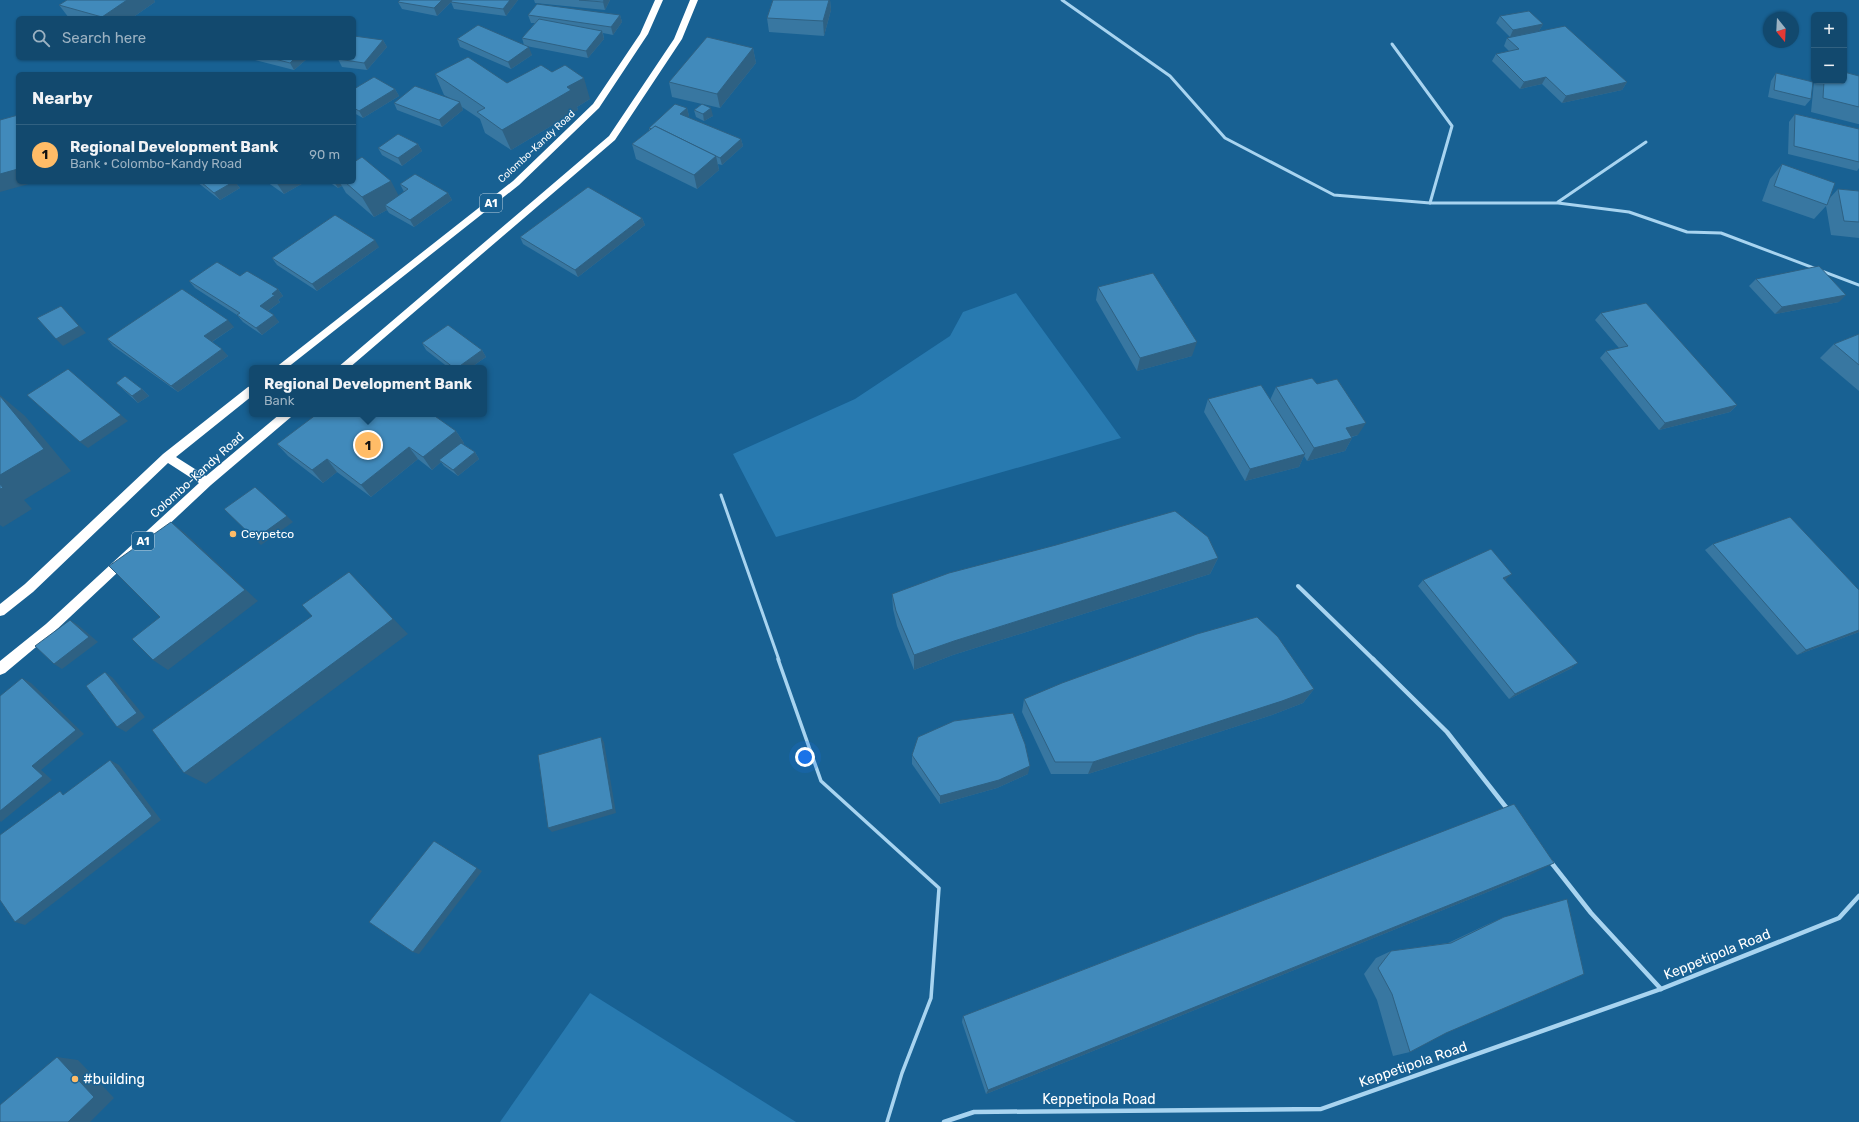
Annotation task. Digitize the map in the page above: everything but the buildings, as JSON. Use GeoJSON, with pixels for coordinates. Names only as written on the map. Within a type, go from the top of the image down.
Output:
{"type":"FeatureCollection","features":[{"type":"Feature","properties":{"kind":"highway","name":"Colombo-Kandy Road"},"geometry":{"type":"LineString","coordinates":[[284,365],[516,183],[596,106],[644,34],[659,0]]}},
{"type":"Feature","properties":{"kind":"highway","name":"A1"},"geometry":{"type":"LineString","coordinates":[[346,365],[612,138],[678,39],[694,0]]}},
{"type":"Feature","properties":{"kind":"highway"},"geometry":{"type":"LineString","coordinates":[[0,610],[29,588],[167,457],[249,392]]}},
{"type":"Feature","properties":{"kind":"highway","name":"Colombo-Kandy Road"},"geometry":{"type":"LineString","coordinates":[[0,670],[50,628],[207,482],[283,417]]}},
{"type":"Feature","properties":{"kind":"highway"},"geometry":{"type":"LineString","coordinates":[[167,457],[207,482]]}},
{"type":"Feature","properties":{"kind":"street"},"geometry":{"type":"LineString","coordinates":[[1062,0],[1170,76],[1225,138],[1334,196],[1430,203],[1558,203],[1629,212],[1687,232],[1721,233],[1859,285]]}},
{"type":"Feature","properties":{"kind":"street"},"geometry":{"type":"LineString","coordinates":[[1392,44],[1452,126],[1430,203]]}},
{"type":"Feature","properties":{"kind":"street"},"geometry":{"type":"LineString","coordinates":[[1558,203],[1646,142]]}},
{"type":"Feature","properties":{"kind":"street"},"geometry":{"type":"LineString","coordinates":[[1298,586],[1447,732],[1511,813]]}},
{"type":"Feature","properties":{"kind":"street"},"geometry":{"type":"LineString","coordinates":[[1546,857],[1591,913],[1661,989]]}},
{"type":"Feature","properties":{"kind":"street","name":"Keppetipola Road"},"geometry":{"type":"LineString","coordinates":[[944,1122],[974,1112],[1321,1109],[1661,989],[1839,918],[1859,896]]}},
{"type":"Feature","properties":{"kind":"lane"},"geometry":{"type":"LineString","coordinates":[[722,495],[821,781],[940,888],[931,998],[902,1073],[886,1122]]}},
{"type":"Feature","properties":{"kind":"shaded area"},"geometry":{"type":"Polygon","coordinates":[[[1016,293],[1121,438],[776,537],[733,454],[855,399],[950,336],[963,312],[1016,293]]]}},
{"type":"Feature","properties":{"kind":"shaded area"},"geometry":{"type":"Polygon","coordinates":[[[590,993],[796,1122],[500,1122],[590,993]]]}},
{"type":"Feature","properties":{"kind":"place","name":"Regional Development Bank"},"geometry":{"type":"Point","coordinates":[368,445]}},
{"type":"Feature","properties":{"kind":"place","name":"Ceypetco"},"geometry":{"type":"Point","coordinates":[233,534]}},
{"type":"Feature","properties":{"kind":"place","name":"#building"},"geometry":{"type":"Point","coordinates":[75,1079]}}]}
